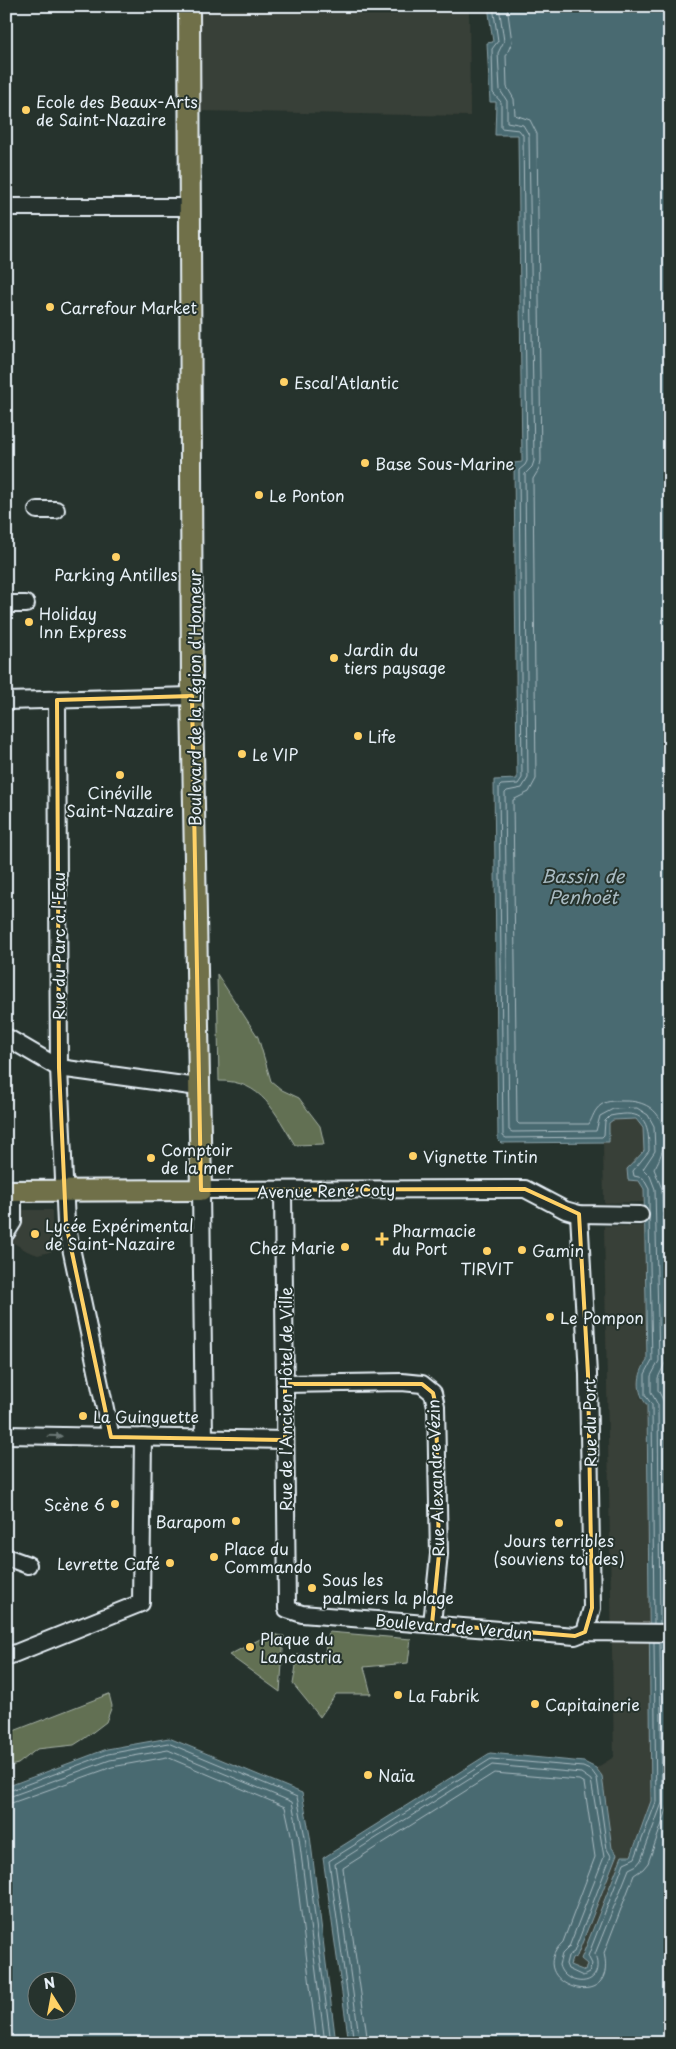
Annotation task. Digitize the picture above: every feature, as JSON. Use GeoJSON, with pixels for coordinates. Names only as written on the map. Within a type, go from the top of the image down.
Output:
{"type":"FeatureCollection","features":[{"type":"Feature","properties":{"kind":"main road","name":"Boulevard de la Légion d'Honneur"},"geometry":{"type":"LineString","coordinates":[[189,6],[192,696],[201,1190]]}},
{"type":"Feature","properties":{"kind":"main road","name":"Avenue René Coty"},"geometry":{"type":"LineString","coordinates":[[9,1191],[201,1190]]}},
{"type":"Feature","properties":{"kind":"street"},"geometry":{"type":"LineString","coordinates":[[6,207],[191,207]]}},
{"type":"Feature","properties":{"kind":"street"},"geometry":{"type":"LineString","coordinates":[[37,510],[56,510]]}},
{"type":"Feature","properties":{"kind":"street"},"geometry":{"type":"LineString","coordinates":[[6,604],[26,604]]}},
{"type":"Feature","properties":{"kind":"street"},"geometry":{"type":"LineString","coordinates":[[6,701],[192,696]]}},
{"type":"Feature","properties":{"kind":"street","name":"Rue du Parc à l'Eau"},"geometry":{"type":"LineString","coordinates":[[57,700],[59,1068],[66,1224],[111,1437]]}},
{"type":"Feature","properties":{"kind":"street"},"geometry":{"type":"LineString","coordinates":[[6,1037],[59,1068],[198,1087]]}},
{"type":"Feature","properties":{"kind":"street","name":"Avenue René Coty"},"geometry":{"type":"LineString","coordinates":[[201,1190],[525,1189],[565,1210],[579,1214],[640,1215]]}},
{"type":"Feature","properties":{"kind":"street"},"geometry":{"type":"LineString","coordinates":[[201,1190],[204,1438]]}},
{"type":"Feature","properties":{"kind":"street","name":"Rue de l'Ancien Hôtel de Ville"},"geometry":{"type":"LineString","coordinates":[[283,1190],[286,1384],[284,1440],[288,1609]]}},
{"type":"Feature","properties":{"kind":"street"},"geometry":{"type":"LineString","coordinates":[[6,1233],[13,1222],[9,1191]]}},
{"type":"Feature","properties":{"kind":"street","name":"Rue du Port"},"geometry":{"type":"LineString","coordinates":[[579,1214],[588,1374],[592,1598],[592,1608],[585,1632]]}},
{"type":"Feature","properties":{"kind":"street","name":"Rue Alexandre Vézin"},"geometry":{"type":"LineString","coordinates":[[286,1384],[402,1382],[422,1384],[434,1393],[436,1406],[439,1554],[432,1624]]}},
{"type":"Feature","properties":{"kind":"street"},"geometry":{"type":"LineString","coordinates":[[6,1435],[284,1440]]}},
{"type":"Feature","properties":{"kind":"street"},"geometry":{"type":"LineString","coordinates":[[6,1657],[142,1603],[143,1437]]}},
{"type":"Feature","properties":{"kind":"street"},"geometry":{"type":"LineString","coordinates":[[6,1557],[28,1565]]}},
{"type":"Feature","properties":{"kind":"street","name":"Boulevard de Verdun"},"geometry":{"type":"LineString","coordinates":[[288,1609],[302,1614],[575,1636],[585,1632],[621,1634],[670,1633]]}},
{"type":"Feature","properties":{"kind":"highlighted area"},"geometry":{"type":"Polygon","coordinates":[[[192,696],[201,1190],[525,1189],[579,1214],[588,1374],[592,1608],[585,1632],[575,1636],[432,1624],[439,1554],[436,1406],[433,1393],[422,1384],[285,1384],[285,1440],[111,1437],[66,1224],[59,1068],[57,700],[192,696]]]}},
{"type":"Feature","properties":{"kind":"shaded area"},"geometry":{"type":"Polygon","coordinates":[[[197,6],[469,6],[470,116],[199,111],[197,6]]]}},
{"type":"Feature","properties":{"kind":"shaded area"},"geometry":{"type":"Polygon","coordinates":[[[636,1119],[643,1128],[644,1151],[640,1181],[644,1189],[644,1202],[604,1203],[603,1142],[609,1142],[609,1123],[613,1120],[636,1119]]]}},
{"type":"Feature","properties":{"kind":"shaded area","name":"Lycée Expérimental de Saint-Nazaire"},"geometry":{"type":"Polygon","coordinates":[[[23,1210],[52,1210],[52,1226],[57,1250],[38,1255],[12,1242],[23,1225],[23,1210]]]}},
{"type":"Feature","properties":{"kind":"shaded area"},"geometry":{"type":"Polygon","coordinates":[[[604,1226],[644,1226],[647,1361],[640,1371],[640,1397],[647,1405],[651,1801],[630,1856],[622,1856],[581,1959],[588,1964],[585,1971],[570,1965],[572,1959],[577,1956],[617,1854],[612,1848],[602,1776],[596,1768],[614,1757],[604,1226]]]}},
{"type":"Feature","properties":{"kind":"green space"},"geometry":{"type":"Polygon","coordinates":[[[217,974],[258,1037],[271,1081],[282,1090],[299,1098],[320,1126],[324,1144],[295,1145],[274,1110],[257,1092],[234,1082],[219,1081],[217,974]]]}},
{"type":"Feature","properties":{"kind":"green space"},"geometry":{"type":"Polygon","coordinates":[[[329,1632],[411,1639],[408,1663],[364,1667],[371,1694],[336,1694],[320,1717],[293,1684],[298,1654],[324,1656],[329,1632]]]}},
{"type":"Feature","properties":{"kind":"green space"},"geometry":{"type":"Polygon","coordinates":[[[270,1634],[284,1636],[280,1692],[229,1655],[270,1634]]]}},
{"type":"Feature","properties":{"kind":"green space"},"geometry":{"type":"Polygon","coordinates":[[[109,1694],[112,1706],[106,1722],[85,1738],[74,1745],[37,1749],[18,1764],[6,1767],[6,1734],[109,1694]]]}},
{"type":"Feature","properties":{"kind":"water","name":"Bassin de Penhoët"},"geometry":{"type":"Polygon","coordinates":[[[488,6],[670,6],[670,2043],[349,2043],[323,1858],[490,1753],[584,1762],[596,1768],[602,1776],[612,1848],[617,1854],[577,1956],[572,1959],[570,1965],[585,1971],[587,1964],[581,1959],[622,1856],[631,1856],[651,1801],[647,1405],[643,1400],[639,1383],[641,1372],[647,1361],[644,1189],[639,1181],[628,1180],[627,1169],[644,1151],[643,1128],[636,1119],[613,1120],[609,1123],[609,1142],[501,1143],[498,1140],[494,780],[517,779],[514,463],[522,462],[518,135],[495,135],[496,102],[490,102],[487,43],[493,42],[488,6]]]}},
{"type":"Feature","properties":{"kind":"water"},"geometry":{"type":"Polygon","coordinates":[[[169,1738],[302,1793],[310,1836],[336,2043],[6,2043],[6,1787],[107,1749],[169,1738]]]}},
{"type":"Feature","properties":{"kind":"place","name":"Ecole des Beaux-Arts de Saint-Nazaire"},"geometry":{"type":"Point","coordinates":[26,110]}},
{"type":"Feature","properties":{"kind":"place","name":"Carrefour Market"},"geometry":{"type":"Point","coordinates":[50,307]}},
{"type":"Feature","properties":{"kind":"place","name":"Escal'Atlantic"},"geometry":{"type":"Point","coordinates":[284,382]}},
{"type":"Feature","properties":{"kind":"place","name":"Base Sous-Marine"},"geometry":{"type":"Point","coordinates":[365,463]}},
{"type":"Feature","properties":{"kind":"place","name":"Le Ponton"},"geometry":{"type":"Point","coordinates":[259,495]}},
{"type":"Feature","properties":{"kind":"place","name":"Parking Antilles"},"geometry":{"type":"Point","coordinates":[116,557]}},
{"type":"Feature","properties":{"kind":"place","name":"Holiday Inn Express"},"geometry":{"type":"Point","coordinates":[29,622]}},
{"type":"Feature","properties":{"kind":"place","name":"Jardin du tiers paysage"},"geometry":{"type":"Point","coordinates":[334,658]}},
{"type":"Feature","properties":{"kind":"place","name":"Life"},"geometry":{"type":"Point","coordinates":[358,736]}},
{"type":"Feature","properties":{"kind":"place","name":"Le VIP"},"geometry":{"type":"Point","coordinates":[242,754]}},
{"type":"Feature","properties":{"kind":"place","name":"Cinéville Saint-Nazaire"},"geometry":{"type":"Point","coordinates":[120,775]}},
{"type":"Feature","properties":{"kind":"place","name":"Vignette Tintin"},"geometry":{"type":"Point","coordinates":[413,1156]}},
{"type":"Feature","properties":{"kind":"place","name":"Comptoir de la mer"},"geometry":{"type":"Point","coordinates":[151,1158]}},
{"type":"Feature","properties":{"kind":"place","name":"Lycée Expérimental de Saint-Nazaire"},"geometry":{"type":"Point","coordinates":[35,1234]}},
{"type":"Feature","properties":{"kind":"place","name":"Pharmacie du Port"},"geometry":{"type":"Point","coordinates":[382,1239]}},
{"type":"Feature","properties":{"kind":"place","name":"Chez Marie"},"geometry":{"type":"Point","coordinates":[345,1247]}},
{"type":"Feature","properties":{"kind":"place","name":"Gamin"},"geometry":{"type":"Point","coordinates":[522,1250]}},
{"type":"Feature","properties":{"kind":"place","name":"TIRVIT"},"geometry":{"type":"Point","coordinates":[487,1251]}},
{"type":"Feature","properties":{"kind":"place","name":"Le Pompon"},"geometry":{"type":"Point","coordinates":[550,1317]}},
{"type":"Feature","properties":{"kind":"place","name":"La Guinguette"},"geometry":{"type":"Point","coordinates":[83,1416]}},
{"type":"Feature","properties":{"kind":"place","name":"Scène 6"},"geometry":{"type":"Point","coordinates":[115,1504]}},
{"type":"Feature","properties":{"kind":"place","name":"Barapom"},"geometry":{"type":"Point","coordinates":[236,1521]}},
{"type":"Feature","properties":{"kind":"place","name":"Jours terribles (souviens toi des)"},"geometry":{"type":"Point","coordinates":[559,1523]}},
{"type":"Feature","properties":{"kind":"place","name":"Place du Commando"},"geometry":{"type":"Point","coordinates":[214,1557]}},
{"type":"Feature","properties":{"kind":"place","name":"Levrette Café"},"geometry":{"type":"Point","coordinates":[170,1563]}},
{"type":"Feature","properties":{"kind":"place","name":"Sous les palmiers la plage"},"geometry":{"type":"Point","coordinates":[312,1588]}},
{"type":"Feature","properties":{"kind":"place","name":"Plaque du Lancastria"},"geometry":{"type":"Point","coordinates":[250,1647]}},
{"type":"Feature","properties":{"kind":"place","name":"La Fabrik"},"geometry":{"type":"Point","coordinates":[398,1695]}},
{"type":"Feature","properties":{"kind":"place","name":"Capitainerie"},"geometry":{"type":"Point","coordinates":[535,1704]}},
{"type":"Feature","properties":{"kind":"place","name":"Naïa"},"geometry":{"type":"Point","coordinates":[368,1775]}}]}
